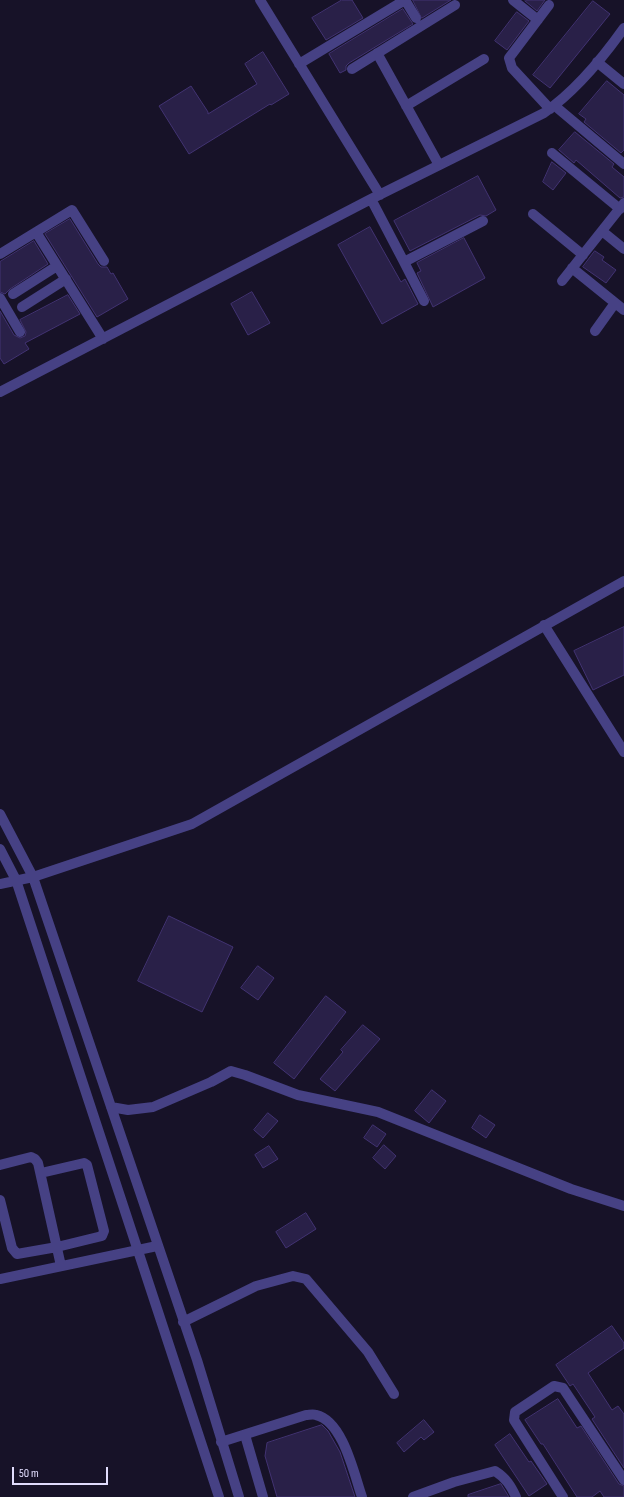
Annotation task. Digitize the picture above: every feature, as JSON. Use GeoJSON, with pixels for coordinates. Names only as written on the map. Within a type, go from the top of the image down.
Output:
{"type":"FeatureCollection","features":[{"type":"Feature","properties":{"kind":"street"},"geometry":{"type":"LineString","coordinates":[[260,0],[299,64],[375,197],[404,262],[424,301]]}},
{"type":"Feature","properties":{"kind":"street"},"geometry":{"type":"LineString","coordinates":[[299,64],[405,0],[416,18]]}},
{"type":"Feature","properties":{"kind":"street"},"geometry":{"type":"LineString","coordinates":[[514,0],[538,20]]}},
{"type":"Feature","properties":{"kind":"street"},"geometry":{"type":"LineString","coordinates":[[352,69],[455,5]]}},
{"type":"Feature","properties":{"kind":"street"},"geometry":{"type":"LineString","coordinates":[[548,5],[509,58],[512,68],[552,108],[624,164]]}},
{"type":"Feature","properties":{"kind":"street"},"geometry":{"type":"LineString","coordinates":[[0,392],[439,164],[520,126],[552,108],[621,40],[624,28]]}},
{"type":"Feature","properties":{"kind":"street"},"geometry":{"type":"LineString","coordinates":[[377,53],[439,164]]}},
{"type":"Feature","properties":{"kind":"street"},"geometry":{"type":"LineString","coordinates":[[406,106],[484,59]]}},
{"type":"Feature","properties":{"kind":"street"},"geometry":{"type":"LineString","coordinates":[[597,62],[624,84]]}},
{"type":"Feature","properties":{"kind":"street"},"geometry":{"type":"LineString","coordinates":[[552,152],[622,206],[562,281]]}},
{"type":"Feature","properties":{"kind":"street"},"geometry":{"type":"LineString","coordinates":[[0,254],[72,210],[104,261]]}},
{"type":"Feature","properties":{"kind":"street"},"geometry":{"type":"LineString","coordinates":[[533,214],[583,255]]}},
{"type":"Feature","properties":{"kind":"street"},"geometry":{"type":"LineString","coordinates":[[404,262],[483,221]]}},
{"type":"Feature","properties":{"kind":"street"},"geometry":{"type":"LineString","coordinates":[[602,231],[624,249]]}},
{"type":"Feature","properties":{"kind":"street"},"geometry":{"type":"LineString","coordinates":[[36,232],[103,339]]}},
{"type":"Feature","properties":{"kind":"street"},"geometry":{"type":"LineString","coordinates":[[13,294],[57,266]]}},
{"type":"Feature","properties":{"kind":"street"},"geometry":{"type":"LineString","coordinates":[[572,268],[624,310]]}},
{"type":"Feature","properties":{"kind":"street"},"geometry":{"type":"LineString","coordinates":[[22,307],[66,279]]}},
{"type":"Feature","properties":{"kind":"street"},"geometry":{"type":"LineString","coordinates":[[0,298],[20,332]]}},
{"type":"Feature","properties":{"kind":"street"},"geometry":{"type":"LineString","coordinates":[[595,331],[615,303]]}},
{"type":"Feature","properties":{"kind":"street"},"geometry":{"type":"LineString","coordinates":[[0,884],[33,877],[192,824],[624,581]]}},
{"type":"Feature","properties":{"kind":"street"},"geometry":{"type":"LineString","coordinates":[[544,625],[624,752]]}},
{"type":"Feature","properties":{"kind":"street"},"geometry":{"type":"LineString","coordinates":[[0,814],[33,877],[157,1246],[197,1360],[239,1497]]}},
{"type":"Feature","properties":{"kind":"street"},"geometry":{"type":"LineString","coordinates":[[0,849],[16,880],[219,1497]]}},
{"type":"Feature","properties":{"kind":"street"},"geometry":{"type":"LineString","coordinates":[[111,1107],[128,1110],[153,1107],[211,1082],[231,1071],[245,1074],[298,1095],[378,1112],[571,1189],[624,1206]]}},
{"type":"Feature","properties":{"kind":"street"},"geometry":{"type":"LineString","coordinates":[[0,1165],[31,1157],[38,1163],[62,1266]]}},
{"type":"Feature","properties":{"kind":"street"},"geometry":{"type":"LineString","coordinates":[[0,1200],[12,1248],[17,1254],[57,1247],[102,1236],[104,1231],[87,1165],[84,1163],[40,1173]]}},
{"type":"Feature","properties":{"kind":"street"},"geometry":{"type":"LineString","coordinates":[[0,1279],[157,1246]]}},
{"type":"Feature","properties":{"kind":"street"},"geometry":{"type":"LineString","coordinates":[[183,1322],[256,1286],[293,1276],[306,1279],[368,1352],[394,1394]]}},
{"type":"Feature","properties":{"kind":"street"},"geometry":{"type":"LineString","coordinates":[[563,1497],[514,1420],[515,1412],[554,1386],[563,1388],[624,1480]]}},
{"type":"Feature","properties":{"kind":"street"},"geometry":{"type":"LineString","coordinates":[[221,1442],[306,1415],[316,1415],[325,1419],[341,1437],[352,1464],[362,1497]]}},
{"type":"Feature","properties":{"kind":"street"},"geometry":{"type":"LineString","coordinates":[[245,1435],[263,1497]]}},
{"type":"Feature","properties":{"kind":"street"},"geometry":{"type":"LineString","coordinates":[[414,1497],[466,1478],[495,1471],[503,1476],[510,1485],[516,1497]]}},
{"type":"Feature","properties":{"kind":"building"},"geometry":{"type":"Polygon","coordinates":[[[342,0],[352,0],[363,18],[326,40],[312,18],[342,0]]]}},
{"type":"Feature","properties":{"kind":"building"},"geometry":{"type":"Polygon","coordinates":[[[413,0],[451,0],[422,18],[413,0]]]}},
{"type":"Feature","properties":{"kind":"building"},"geometry":{"type":"Polygon","coordinates":[[[545,0],[537,11],[525,1],[545,0]]]}},
{"type":"Feature","properties":{"kind":"building"},"geometry":{"type":"Polygon","coordinates":[[[593,1],[610,14],[550,88],[533,75],[593,1]]]}},
{"type":"Feature","properties":{"kind":"building"},"geometry":{"type":"Polygon","coordinates":[[[403,9],[413,24],[349,63],[346,66],[346,70],[340,73],[329,54],[403,9]]]}},
{"type":"Feature","properties":{"kind":"building"},"geometry":{"type":"Polygon","coordinates":[[[517,12],[529,21],[507,50],[495,41],[517,12]]]}},
{"type":"Feature","properties":{"kind":"building"},"geometry":{"type":"Polygon","coordinates":[[[263,52],[289,94],[271,105],[270,104],[189,154],[159,106],[191,86],[208,114],[257,84],[245,64],[263,52]]]}},
{"type":"Feature","properties":{"kind":"building"},"geometry":{"type":"Polygon","coordinates":[[[607,81],[624,95],[624,150],[621,153],[584,122],[586,119],[579,114],[607,81]]]}},
{"type":"Feature","properties":{"kind":"building"},"geometry":{"type":"Polygon","coordinates":[[[575,132],[614,164],[612,167],[624,177],[624,197],[620,198],[576,160],[574,163],[559,150],[575,132]]]}},
{"type":"Feature","properties":{"kind":"building"},"geometry":{"type":"Polygon","coordinates":[[[552,162],[566,173],[553,190],[543,182],[552,162]]]}},
{"type":"Feature","properties":{"kind":"building"},"geometry":{"type":"Polygon","coordinates":[[[478,176],[496,210],[486,216],[480,215],[410,251],[394,221],[478,176]]]}},
{"type":"Feature","properties":{"kind":"building"},"geometry":{"type":"Polygon","coordinates":[[[70,219],[98,264],[101,267],[107,267],[111,274],[113,273],[128,299],[97,317],[45,234],[70,219]]]}},
{"type":"Feature","properties":{"kind":"building"},"geometry":{"type":"Polygon","coordinates":[[[370,227],[401,282],[405,279],[418,304],[382,324],[338,245],[370,227]]]}},
{"type":"Feature","properties":{"kind":"building"},"geometry":{"type":"Polygon","coordinates":[[[464,238],[485,278],[433,307],[417,273],[421,271],[417,263],[464,238]]]}},
{"type":"Feature","properties":{"kind":"building"},"geometry":{"type":"Polygon","coordinates":[[[34,241],[48,264],[10,289],[5,294],[0,292],[0,262],[34,241]]]}},
{"type":"Feature","properties":{"kind":"building"},"geometry":{"type":"Polygon","coordinates":[[[595,251],[604,257],[602,260],[616,270],[606,283],[583,267],[595,251]]]}},
{"type":"Feature","properties":{"kind":"building"},"geometry":{"type":"Polygon","coordinates":[[[252,292],[270,323],[248,335],[231,304],[252,292]]]}},
{"type":"Feature","properties":{"kind":"building"},"geometry":{"type":"Polygon","coordinates":[[[68,295],[80,314],[25,343],[29,349],[4,364],[0,358],[0,311],[14,335],[20,338],[25,336],[26,332],[20,320],[68,295]]]}},
{"type":"Feature","properties":{"kind":"building"},"geometry":{"type":"Polygon","coordinates":[[[624,627],[624,675],[593,690],[574,651],[624,627]]]}},
{"type":"Feature","properties":{"kind":"building"},"geometry":{"type":"Polygon","coordinates":[[[169,916],[233,947],[202,1012],[138,981],[169,916]]]}},
{"type":"Feature","properties":{"kind":"building"},"geometry":{"type":"Polygon","coordinates":[[[258,966],[274,978],[258,1000],[241,988],[258,966]]]}},
{"type":"Feature","properties":{"kind":"building"},"geometry":{"type":"Polygon","coordinates":[[[326,996],[346,1012],[294,1079],[274,1063],[326,996]]]}},
{"type":"Feature","properties":{"kind":"building"},"geometry":{"type":"Polygon","coordinates":[[[363,1025],[380,1039],[335,1091],[320,1079],[343,1052],[341,1050],[363,1025]]]}},
{"type":"Feature","properties":{"kind":"building"},"geometry":{"type":"Polygon","coordinates":[[[432,1090],[446,1101],[429,1123],[415,1111],[432,1090]]]}},
{"type":"Feature","properties":{"kind":"building"},"geometry":{"type":"Polygon","coordinates":[[[268,1113],[278,1121],[263,1138],[254,1130],[268,1113]]]}},
{"type":"Feature","properties":{"kind":"building"},"geometry":{"type":"Polygon","coordinates":[[[480,1115],[495,1125],[486,1138],[472,1128],[480,1115]]]}},
{"type":"Feature","properties":{"kind":"building"},"geometry":{"type":"Polygon","coordinates":[[[373,1125],[386,1134],[377,1147],[364,1138],[373,1125]]]}},
{"type":"Feature","properties":{"kind":"building"},"geometry":{"type":"Polygon","coordinates":[[[384,1145],[396,1156],[385,1169],[373,1158],[384,1145]]]}},
{"type":"Feature","properties":{"kind":"building"},"geometry":{"type":"Polygon","coordinates":[[[269,1146],[278,1159],[263,1168],[255,1155],[269,1146]]]}},
{"type":"Feature","properties":{"kind":"building"},"geometry":{"type":"Polygon","coordinates":[[[306,1213],[316,1229],[286,1248],[276,1232],[306,1213]]]}},
{"type":"Feature","properties":{"kind":"building"},"geometry":{"type":"Polygon","coordinates":[[[612,1326],[624,1343],[624,1348],[588,1373],[612,1410],[618,1406],[624,1414],[624,1468],[592,1419],[595,1417],[573,1384],[570,1386],[556,1365],[612,1326]]]}},
{"type":"Feature","properties":{"kind":"building"},"geometry":{"type":"Polygon","coordinates":[[[558,1399],[577,1428],[581,1426],[619,1484],[624,1486],[624,1497],[604,1497],[600,1491],[592,1497],[577,1497],[543,1444],[541,1444],[525,1420],[558,1399]]]}},
{"type":"Feature","properties":{"kind":"building"},"geometry":{"type":"Polygon","coordinates":[[[424,1420],[434,1432],[424,1440],[421,1437],[404,1452],[397,1443],[424,1420]]]}},
{"type":"Feature","properties":{"kind":"building"},"geometry":{"type":"Polygon","coordinates":[[[322,1425],[328,1431],[340,1452],[355,1497],[277,1497],[265,1456],[267,1443],[322,1425]]]}},
{"type":"Feature","properties":{"kind":"building"},"geometry":{"type":"Polygon","coordinates":[[[510,1434],[529,1462],[531,1461],[547,1484],[529,1496],[495,1445],[510,1434]]]}},
{"type":"Feature","properties":{"kind":"building"},"geometry":{"type":"Polygon","coordinates":[[[501,1484],[509,1497],[468,1497],[468,1495],[501,1484]]]}}]}
